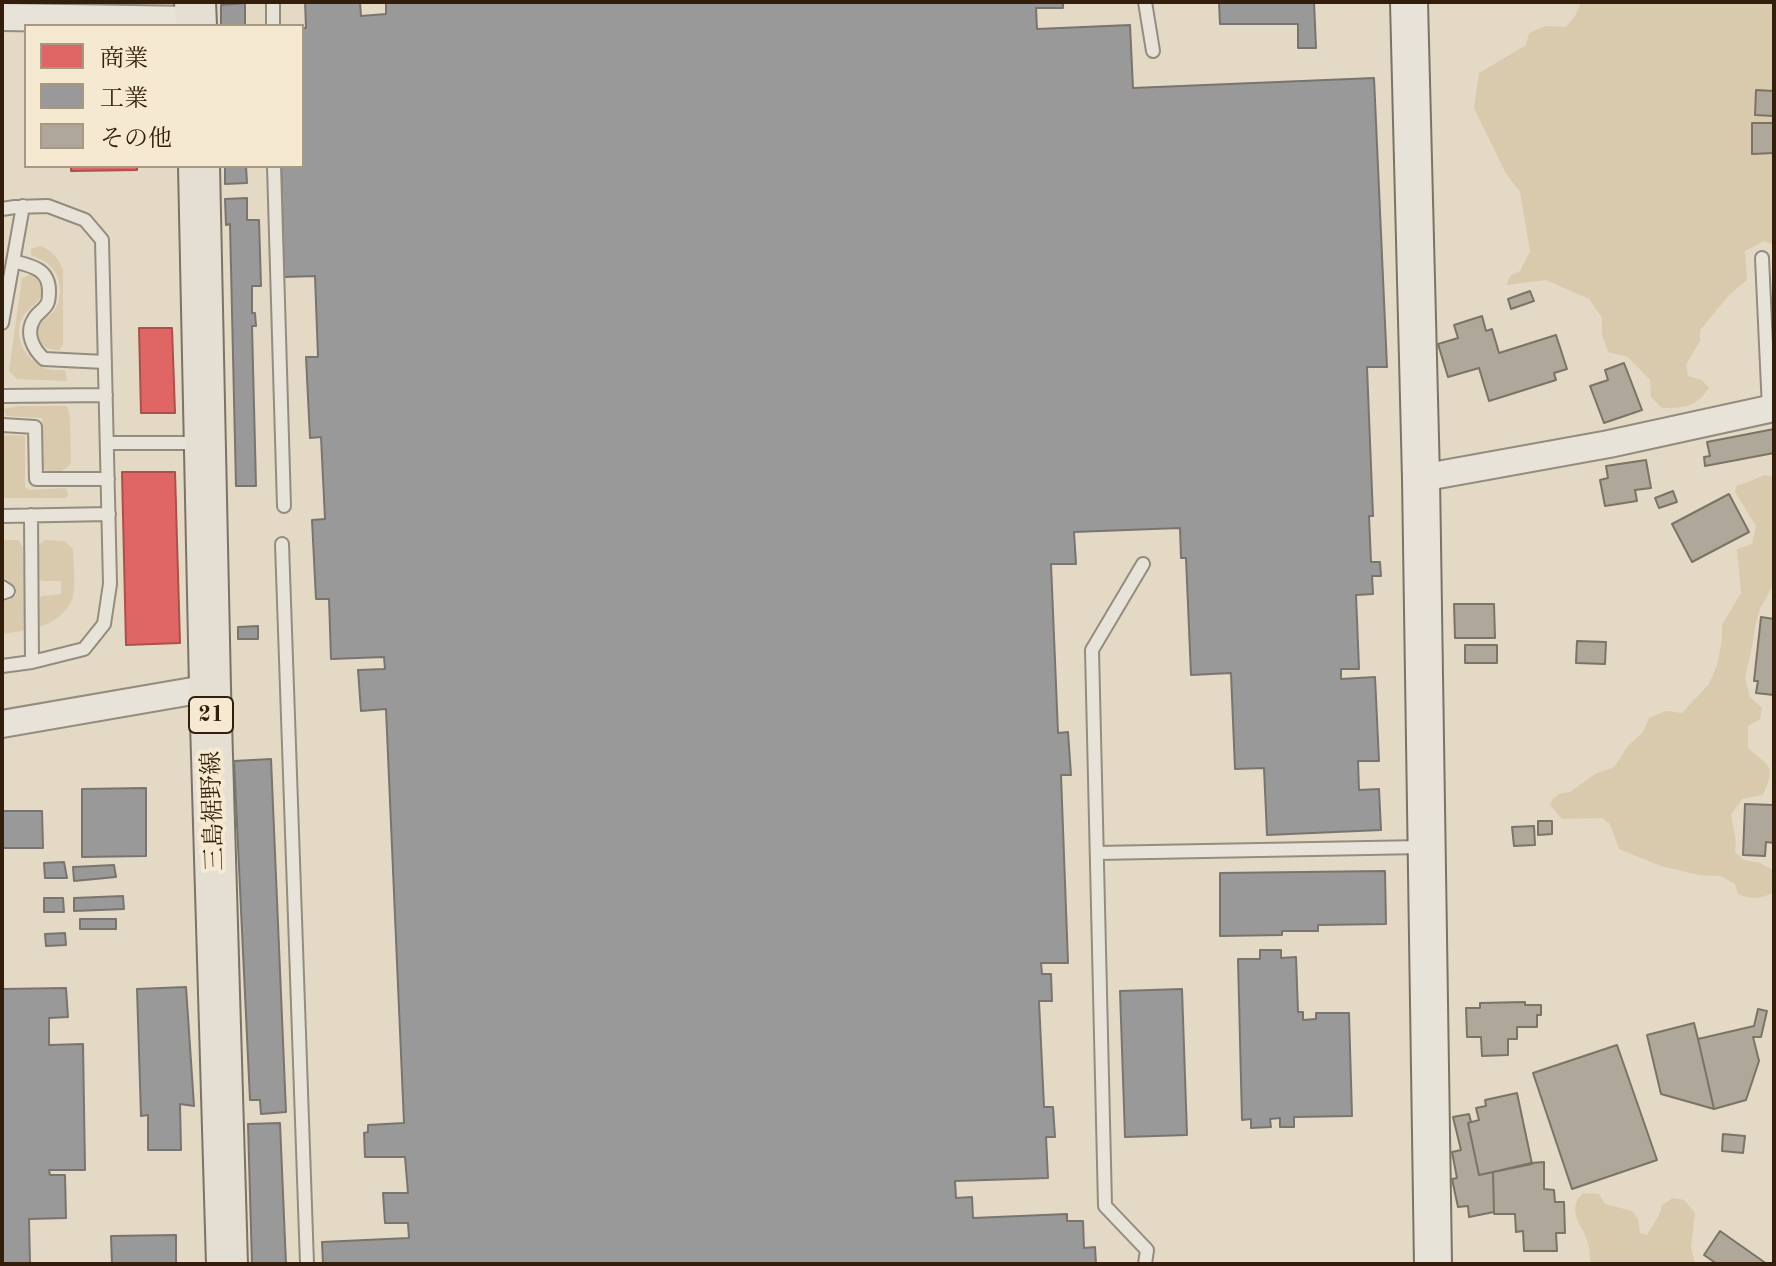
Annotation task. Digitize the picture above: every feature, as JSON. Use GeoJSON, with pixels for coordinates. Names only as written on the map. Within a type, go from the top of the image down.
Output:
{"type":"FeatureCollection","features":[{"type":"Feature","properties":{"kind":"main road","name":"三島裾野線"},"geometry":{"type":"LineString","coordinates":[[199,168],[227,1264]]}},
{"type":"Feature","properties":{"kind":"street"},"geometry":{"type":"LineString","coordinates":[[1409,2],[1421,478],[1433,1264]]}},
{"type":"Feature","properties":{"kind":"street"},"geometry":{"type":"LineString","coordinates":[[2,17],[196,16]]}},
{"type":"Feature","properties":{"kind":"street"},"geometry":{"type":"LineString","coordinates":[[1421,478],[1609,444],[1772,409]]}},
{"type":"Feature","properties":{"kind":"street"},"geometry":{"type":"LineString","coordinates":[[2,724],[210,688]]}},
{"type":"Feature","properties":{"kind":"lane"},"geometry":{"type":"LineString","coordinates":[[273,2],[273,24]]}},
{"type":"Feature","properties":{"kind":"lane"},"geometry":{"type":"LineString","coordinates":[[1145,2],[1153,51]]}},
{"type":"Feature","properties":{"kind":"lane"},"geometry":{"type":"LineString","coordinates":[[274,168],[284,506]]}},
{"type":"Feature","properties":{"kind":"lane"},"geometry":{"type":"LineString","coordinates":[[2,323],[6,276],[13,261],[23,206]]}},
{"type":"Feature","properties":{"kind":"lane"},"geometry":{"type":"LineString","coordinates":[[2,209],[48,206],[85,220],[102,240],[110,584],[104,624],[84,649],[2,666]]}},
{"type":"Feature","properties":{"kind":"lane"},"geometry":{"type":"LineString","coordinates":[[1762,258],[1772,409]]}},
{"type":"Feature","properties":{"kind":"lane"},"geometry":{"type":"LineString","coordinates":[[13,261],[42,272],[48,278],[47,304],[32,320],[31,343],[37,352],[44,359],[105,362]]}},
{"type":"Feature","properties":{"kind":"lane"},"geometry":{"type":"LineString","coordinates":[[2,396],[106,395]]}},
{"type":"Feature","properties":{"kind":"lane"},"geometry":{"type":"LineString","coordinates":[[2,425],[35,427],[36,479],[108,479]]}},
{"type":"Feature","properties":{"kind":"lane"},"geometry":{"type":"LineString","coordinates":[[107,443],[205,443]]}},
{"type":"Feature","properties":{"kind":"lane"},"geometry":{"type":"LineString","coordinates":[[2,516],[109,514]]}},
{"type":"Feature","properties":{"kind":"lane"},"geometry":{"type":"LineString","coordinates":[[31,515],[32,662]]}},
{"type":"Feature","properties":{"kind":"lane"},"geometry":{"type":"LineString","coordinates":[[282,544],[307,1264]]}},
{"type":"Feature","properties":{"kind":"lane"},"geometry":{"type":"LineString","coordinates":[[1143,564],[1092,650],[1105,1206],[1147,1250],[1145,1264]]}},
{"type":"Feature","properties":{"kind":"lane"},"geometry":{"type":"LineString","coordinates":[[2,587],[8,591],[2,593]]}},
{"type":"Feature","properties":{"kind":"lane"},"geometry":{"type":"LineString","coordinates":[[1097,853],[1427,847]]}},
{"type":"Feature","properties":{"kind":"shaded area"},"geometry":{"type":"Polygon","coordinates":[[[1581,2],[1774,2],[1774,245],[1764,241],[1745,251],[1747,280],[1729,295],[1700,330],[1700,341],[1686,365],[1688,376],[1702,380],[1709,388],[1694,403],[1683,407],[1662,408],[1651,397],[1650,380],[1628,357],[1608,352],[1602,335],[1602,318],[1589,299],[1546,280],[1506,285],[1511,275],[1520,271],[1530,251],[1520,192],[1505,172],[1474,108],[1479,73],[1526,45],[1529,33],[1546,26],[1566,27],[1581,2]]]}},
{"type":"Feature","properties":{"kind":"shaded area"},"geometry":{"type":"Polygon","coordinates":[[[41,246],[55,256],[63,271],[63,344],[60,350],[45,347],[39,337],[38,326],[57,307],[60,294],[59,281],[53,269],[31,255],[31,249],[41,246]]]}},
{"type":"Feature","properties":{"kind":"shaded area"},"geometry":{"type":"Polygon","coordinates":[[[35,276],[42,293],[22,318],[19,332],[22,345],[25,352],[44,368],[65,370],[67,381],[17,379],[9,371],[22,278],[35,276]]]}},
{"type":"Feature","properties":{"kind":"shaded area"},"geometry":{"type":"Polygon","coordinates":[[[67,406],[71,463],[65,469],[54,472],[42,468],[42,418],[6,416],[4,409],[67,406]]]}},
{"type":"Feature","properties":{"kind":"shaded area"},"geometry":{"type":"Polygon","coordinates":[[[2,436],[25,436],[25,487],[29,490],[65,488],[68,496],[2,498],[2,436]]]}},
{"type":"Feature","properties":{"kind":"shaded area"},"geometry":{"type":"Polygon","coordinates":[[[1765,475],[1774,477],[1774,584],[1760,609],[1745,678],[1750,697],[1762,708],[1760,719],[1748,726],[1748,748],[1766,764],[1770,772],[1763,795],[1742,799],[1731,815],[1735,852],[1744,860],[1760,863],[1774,871],[1774,892],[1753,898],[1738,894],[1735,884],[1721,876],[1699,875],[1661,866],[1619,849],[1610,824],[1602,818],[1562,819],[1550,805],[1559,794],[1570,792],[1595,774],[1614,767],[1628,746],[1643,732],[1649,718],[1666,711],[1682,713],[1709,684],[1717,665],[1722,625],[1741,593],[1737,549],[1752,544],[1756,526],[1735,492],[1737,485],[1765,475]]]}},
{"type":"Feature","properties":{"kind":"shaded area"},"geometry":{"type":"Polygon","coordinates":[[[2,540],[18,540],[23,547],[26,628],[2,634],[2,602],[16,596],[16,588],[2,576],[2,540]]]}},
{"type":"Feature","properties":{"kind":"shaded area"},"geometry":{"type":"Polygon","coordinates":[[[45,540],[64,541],[73,549],[74,585],[73,596],[65,611],[40,626],[40,598],[61,594],[61,581],[39,579],[38,545],[45,540]]]}},
{"type":"Feature","properties":{"kind":"shaded area"},"geometry":{"type":"Polygon","coordinates":[[[1583,1193],[1599,1194],[1605,1204],[1632,1211],[1638,1219],[1640,1233],[1647,1235],[1662,1205],[1673,1198],[1684,1200],[1695,1213],[1691,1247],[1695,1264],[1590,1264],[1588,1243],[1575,1212],[1583,1193]]]}},
{"type":"Feature","properties":{"kind":"building: 商業"},"geometry":{"type":"Polygon","coordinates":[[[71,168],[137,168],[137,170],[71,171],[71,168]]]}},
{"type":"Feature","properties":{"kind":"building: 商業"},"geometry":{"type":"Polygon","coordinates":[[[139,328],[172,328],[175,413],[141,413],[139,328]]]}},
{"type":"Feature","properties":{"kind":"building: 商業"},"geometry":{"type":"Polygon","coordinates":[[[122,472],[175,472],[180,643],[126,645],[122,472]]]}},
{"type":"Feature","properties":{"kind":"building: 工業"},"geometry":{"type":"Polygon","coordinates":[[[305,2],[360,2],[361,16],[386,14],[386,2],[1063,2],[1063,8],[1036,8],[1037,29],[1130,25],[1133,88],[1374,78],[1387,367],[1367,367],[1373,516],[1369,516],[1371,562],[1380,562],[1381,576],[1372,576],[1373,594],[1356,595],[1359,669],[1341,669],[1341,679],[1375,677],[1379,761],[1358,761],[1359,790],[1379,789],[1381,830],[1267,835],[1264,768],[1235,769],[1231,673],[1191,675],[1186,558],[1181,558],[1180,528],[1074,532],[1076,564],[1051,564],[1058,733],[1068,732],[1071,775],[1061,775],[1068,963],[1041,963],[1042,974],[1051,974],[1052,1001],[1039,1001],[1044,1107],[1053,1107],[1055,1137],[1046,1137],[1048,1178],[955,1181],[956,1198],[972,1197],[973,1218],[1067,1214],[1067,1221],[1083,1221],[1084,1248],[1095,1247],[1096,1264],[323,1264],[322,1242],[409,1238],[408,1223],[385,1223],[383,1193],[408,1193],[405,1157],[365,1157],[364,1133],[368,1132],[368,1125],[404,1123],[386,709],[361,711],[358,670],[385,669],[384,657],[331,659],[329,599],[316,599],[312,520],[325,519],[321,437],[310,438],[306,357],[318,357],[315,276],[284,277],[281,168],[304,168],[305,2]]]}},
{"type":"Feature","properties":{"kind":"building: 工業"},"geometry":{"type":"Polygon","coordinates":[[[1219,2],[1314,2],[1316,48],[1298,48],[1298,24],[1220,24],[1219,2]]]}},
{"type":"Feature","properties":{"kind":"building: 工業"},"geometry":{"type":"Polygon","coordinates":[[[245,3],[245,24],[221,24],[221,5],[245,3]]]}},
{"type":"Feature","properties":{"kind":"building: 工業"},"geometry":{"type":"Polygon","coordinates":[[[225,168],[246,168],[247,183],[225,184],[225,168]]]}},
{"type":"Feature","properties":{"kind":"building: 工業"},"geometry":{"type":"Polygon","coordinates":[[[247,198],[247,220],[259,220],[261,286],[252,286],[252,313],[255,313],[256,326],[252,326],[256,486],[236,486],[230,224],[226,225],[225,199],[247,198]]]}},
{"type":"Feature","properties":{"kind":"building: 工業"},"geometry":{"type":"Polygon","coordinates":[[[258,626],[258,639],[238,639],[238,627],[258,626]]]}},
{"type":"Feature","properties":{"kind":"building: 工業"},"geometry":{"type":"Polygon","coordinates":[[[271,759],[286,1112],[261,1114],[260,1100],[250,1100],[234,761],[271,759]]]}},
{"type":"Feature","properties":{"kind":"building: 工業"},"geometry":{"type":"Polygon","coordinates":[[[146,788],[146,856],[82,857],[82,789],[146,788]]]}},
{"type":"Feature","properties":{"kind":"building: 工業"},"geometry":{"type":"Polygon","coordinates":[[[2,811],[42,811],[43,848],[2,848],[2,811]]]}},
{"type":"Feature","properties":{"kind":"building: 工業"},"geometry":{"type":"Polygon","coordinates":[[[64,862],[67,878],[45,878],[44,863],[64,862]]]}},
{"type":"Feature","properties":{"kind":"building: 工業"},"geometry":{"type":"Polygon","coordinates":[[[114,865],[116,877],[74,881],[73,867],[114,865]]]}},
{"type":"Feature","properties":{"kind":"building: 工業"},"geometry":{"type":"Polygon","coordinates":[[[1385,871],[1386,924],[1318,925],[1318,931],[1220,936],[1220,873],[1385,871]]]}},
{"type":"Feature","properties":{"kind":"building: 工業"},"geometry":{"type":"Polygon","coordinates":[[[123,896],[124,909],[74,911],[74,898],[123,896]]]}},
{"type":"Feature","properties":{"kind":"building: 工業"},"geometry":{"type":"Polygon","coordinates":[[[44,898],[63,898],[64,912],[44,912],[44,898]]]}},
{"type":"Feature","properties":{"kind":"building: 工業"},"geometry":{"type":"Polygon","coordinates":[[[80,919],[116,919],[116,929],[80,929],[80,919]]]}},
{"type":"Feature","properties":{"kind":"building: 工業"},"geometry":{"type":"Polygon","coordinates":[[[65,933],[66,945],[46,946],[45,934],[65,933]]]}},
{"type":"Feature","properties":{"kind":"building: 工業"},"geometry":{"type":"Polygon","coordinates":[[[1260,950],[1281,950],[1281,958],[1296,957],[1298,1012],[1303,1012],[1303,1020],[1316,1019],[1316,1013],[1349,1013],[1352,1116],[1294,1117],[1294,1127],[1280,1127],[1280,1118],[1270,1119],[1271,1127],[1251,1128],[1251,1119],[1242,1120],[1238,959],[1260,959],[1260,950]]]}},
{"type":"Feature","properties":{"kind":"building: 工業"},"geometry":{"type":"Polygon","coordinates":[[[186,987],[194,1106],[180,1104],[181,1150],[148,1150],[148,1115],[141,1116],[137,989],[186,987]]]}},
{"type":"Feature","properties":{"kind":"building: 工業"},"geometry":{"type":"Polygon","coordinates":[[[66,988],[68,1017],[49,1018],[49,1045],[83,1044],[85,1170],[49,1170],[50,1175],[65,1175],[66,1218],[29,1219],[30,1264],[2,1264],[2,989],[66,988]]]}},
{"type":"Feature","properties":{"kind":"building: 工業"},"geometry":{"type":"Polygon","coordinates":[[[1182,989],[1187,1135],[1125,1137],[1120,991],[1182,989]]]}},
{"type":"Feature","properties":{"kind":"building: 工業"},"geometry":{"type":"Polygon","coordinates":[[[280,1123],[286,1264],[252,1264],[248,1124],[280,1123]]]}},
{"type":"Feature","properties":{"kind":"building: 工業"},"geometry":{"type":"Polygon","coordinates":[[[176,1235],[176,1264],[112,1264],[111,1236],[176,1235]]]}},
{"type":"Feature","properties":{"kind":"building: その他"},"geometry":{"type":"Polygon","coordinates":[[[1756,90],[1774,91],[1774,116],[1755,115],[1756,90]]]}},
{"type":"Feature","properties":{"kind":"building: その他"},"geometry":{"type":"Polygon","coordinates":[[[1752,123],[1774,123],[1774,153],[1752,154],[1752,123]]]}},
{"type":"Feature","properties":{"kind":"building: その他"},"geometry":{"type":"Polygon","coordinates":[[[1530,291],[1534,301],[1511,309],[1508,299],[1530,291]]]}},
{"type":"Feature","properties":{"kind":"building: その他"},"geometry":{"type":"Polygon","coordinates":[[[1482,316],[1486,331],[1492,329],[1499,353],[1556,335],[1567,369],[1554,373],[1556,380],[1489,401],[1479,368],[1448,377],[1438,344],[1458,338],[1454,325],[1482,316]]]}},
{"type":"Feature","properties":{"kind":"building: その他"},"geometry":{"type":"Polygon","coordinates":[[[1624,363],[1642,410],[1604,423],[1590,386],[1608,380],[1605,370],[1624,363]]]}},
{"type":"Feature","properties":{"kind":"building: その他"},"geometry":{"type":"Polygon","coordinates":[[[1774,429],[1774,453],[1705,466],[1704,457],[1710,456],[1707,442],[1774,429]]]}},
{"type":"Feature","properties":{"kind":"building: その他"},"geometry":{"type":"Polygon","coordinates":[[[1646,460],[1651,488],[1635,490],[1637,501],[1605,506],[1600,480],[1608,478],[1606,466],[1646,460]]]}},
{"type":"Feature","properties":{"kind":"building: その他"},"geometry":{"type":"Polygon","coordinates":[[[1673,491],[1677,502],[1659,508],[1655,498],[1673,491]]]}},
{"type":"Feature","properties":{"kind":"building: その他"},"geometry":{"type":"Polygon","coordinates":[[[1729,494],[1749,532],[1692,562],[1672,524],[1729,494]]]}},
{"type":"Feature","properties":{"kind":"building: その他"},"geometry":{"type":"Polygon","coordinates":[[[1454,604],[1494,604],[1495,638],[1455,638],[1454,604]]]}},
{"type":"Feature","properties":{"kind":"building: その他"},"geometry":{"type":"Polygon","coordinates":[[[1761,617],[1774,619],[1774,695],[1756,693],[1758,681],[1754,681],[1761,617]]]}},
{"type":"Feature","properties":{"kind":"building: その他"},"geometry":{"type":"Polygon","coordinates":[[[1577,641],[1606,642],[1605,664],[1576,663],[1577,641]]]}},
{"type":"Feature","properties":{"kind":"building: その他"},"geometry":{"type":"Polygon","coordinates":[[[1465,645],[1497,645],[1497,663],[1465,663],[1465,645]]]}},
{"type":"Feature","properties":{"kind":"building: その他"},"geometry":{"type":"Polygon","coordinates":[[[1745,804],[1774,805],[1774,843],[1766,842],[1765,856],[1743,855],[1745,804]]]}},
{"type":"Feature","properties":{"kind":"building: その他"},"geometry":{"type":"Polygon","coordinates":[[[1538,821],[1552,821],[1552,834],[1538,835],[1538,821]]]}},
{"type":"Feature","properties":{"kind":"building: その他"},"geometry":{"type":"Polygon","coordinates":[[[1534,826],[1535,845],[1514,846],[1512,827],[1534,826]]]}},
{"type":"Feature","properties":{"kind":"building: その他"},"geometry":{"type":"Polygon","coordinates":[[[1525,1002],[1525,1005],[1541,1005],[1537,1027],[1517,1027],[1517,1039],[1508,1039],[1508,1055],[1482,1056],[1481,1037],[1467,1037],[1466,1008],[1480,1008],[1480,1003],[1525,1002]]]}},
{"type":"Feature","properties":{"kind":"building: その他"},"geometry":{"type":"Polygon","coordinates":[[[1758,1009],[1767,1011],[1761,1037],[1753,1037],[1759,1061],[1746,1100],[1714,1109],[1698,1039],[1754,1026],[1758,1009]]]}},
{"type":"Feature","properties":{"kind":"building: その他"},"geometry":{"type":"Polygon","coordinates":[[[1694,1023],[1714,1109],[1661,1094],[1647,1035],[1694,1023]]]}},
{"type":"Feature","properties":{"kind":"building: その他"},"geometry":{"type":"Polygon","coordinates":[[[1617,1045],[1657,1160],[1572,1189],[1533,1073],[1617,1045]]]}},
{"type":"Feature","properties":{"kind":"building: その他"},"geometry":{"type":"Polygon","coordinates":[[[1517,1093],[1532,1164],[1479,1175],[1468,1123],[1479,1120],[1476,1108],[1486,1106],[1485,1100],[1517,1093]]]}},
{"type":"Feature","properties":{"kind":"building: その他"},"geometry":{"type":"Polygon","coordinates":[[[1469,1114],[1471,1122],[1468,1123],[1479,1175],[1493,1172],[1494,1212],[1469,1217],[1468,1206],[1458,1207],[1452,1179],[1457,1178],[1452,1152],[1461,1150],[1453,1117],[1469,1114]]]}},
{"type":"Feature","properties":{"kind":"building: その他"},"geometry":{"type":"Polygon","coordinates":[[[1723,1134],[1745,1136],[1743,1153],[1722,1151],[1723,1134]]]}},
{"type":"Feature","properties":{"kind":"building: その他"},"geometry":{"type":"Polygon","coordinates":[[[1544,1162],[1544,1189],[1554,1190],[1555,1202],[1564,1202],[1565,1233],[1556,1233],[1557,1251],[1524,1251],[1523,1231],[1516,1232],[1515,1214],[1494,1214],[1493,1172],[1544,1162]]]}},
{"type":"Feature","properties":{"kind":"building: その他"},"geometry":{"type":"Polygon","coordinates":[[[1720,1231],[1767,1264],[1717,1264],[1704,1255],[1720,1231]]]}}]}
